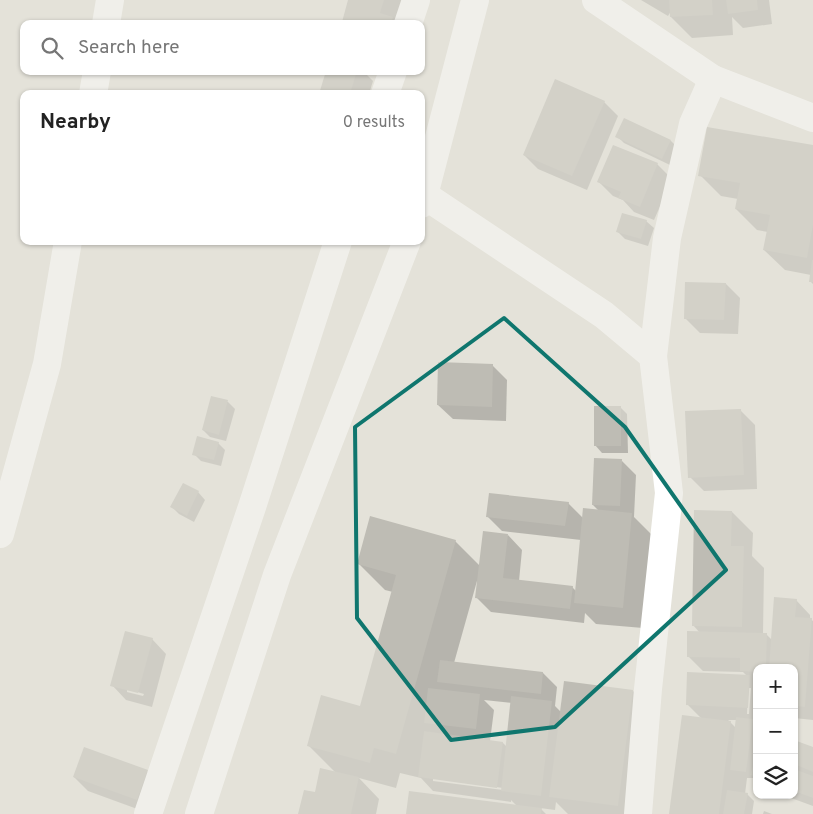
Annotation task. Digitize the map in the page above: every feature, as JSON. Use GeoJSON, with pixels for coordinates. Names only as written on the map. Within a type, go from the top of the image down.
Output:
{"type":"FeatureCollection","features":[{"type":"Feature","properties":{"kind":"street"},"geometry":{"type":"LineString","coordinates":[[107,20],[110,0]]}},
{"type":"Feature","properties":{"kind":"street"},"geometry":{"type":"LineString","coordinates":[[409,20],[416,0]]}},
{"type":"Feature","properties":{"kind":"street"},"geometry":{"type":"LineString","coordinates":[[425,192],[475,0]]}},
{"type":"Feature","properties":{"kind":"street"},"geometry":{"type":"LineString","coordinates":[[596,0],[713,79],[813,118]]}},
{"type":"Feature","properties":{"kind":"street"},"geometry":{"type":"LineString","coordinates":[[94,90],[96,75]]}},
{"type":"Feature","properties":{"kind":"street"},"geometry":{"type":"LineString","coordinates":[[386,90],[391,75]]}},
{"type":"Feature","properties":{"kind":"street"},"geometry":{"type":"LineString","coordinates":[[638,814],[648,690],[669,493],[653,356],[667,238],[693,124],[713,79]]}},
{"type":"Feature","properties":{"kind":"street"},"geometry":{"type":"LineString","coordinates":[[425,201],[604,315],[653,356]]}},
{"type":"Feature","properties":{"kind":"street"},"geometry":{"type":"LineString","coordinates":[[0,534],[47,364],[67,245]]}},
{"type":"Feature","properties":{"kind":"street"},"geometry":{"type":"LineString","coordinates":[[148,814],[252,507],[337,245]]}},
{"type":"Feature","properties":{"kind":"street"},"geometry":{"type":"LineString","coordinates":[[199,814],[277,575],[405,245]]}},
{"type":"Feature","properties":{"kind":"highlighted area"},"geometry":{"type":"Polygon","coordinates":[[[504,318],[625,427],[726,570],[555,727],[451,740],[357,618],[355,427],[504,318]]]}},
{"type":"Feature","properties":{"kind":"building"},"geometry":{"type":"Polygon","coordinates":[[[348,0],[384,0],[380,13],[393,17],[392,20],[343,20],[348,0]]]}},
{"type":"Feature","properties":{"kind":"building"},"geometry":{"type":"Polygon","coordinates":[[[669,0],[712,0],[713,15],[670,17],[669,0]]]}},
{"type":"Feature","properties":{"kind":"building"},"geometry":{"type":"Polygon","coordinates":[[[726,0],[757,0],[758,10],[728,14],[726,0]]]}},
{"type":"Feature","properties":{"kind":"building"},"geometry":{"type":"Polygon","coordinates":[[[325,75],[356,75],[351,90],[320,90],[325,75]]]}},
{"type":"Feature","properties":{"kind":"building"},"geometry":{"type":"Polygon","coordinates":[[[555,79],[605,101],[572,176],[523,155],[555,79]]]}},
{"type":"Feature","properties":{"kind":"building"},"geometry":{"type":"Polygon","coordinates":[[[624,118],[671,140],[662,159],[615,137],[624,118]]]}},
{"type":"Feature","properties":{"kind":"building"},"geometry":{"type":"Polygon","coordinates":[[[707,127],[813,145],[813,225],[807,258],[763,250],[770,215],[735,209],[740,183],[698,176],[707,127]]]}},
{"type":"Feature","properties":{"kind":"building"},"geometry":{"type":"Polygon","coordinates":[[[613,145],[658,163],[640,207],[618,198],[621,192],[597,182],[613,145]]]}},
{"type":"Feature","properties":{"kind":"building"},"geometry":{"type":"Polygon","coordinates":[[[622,213],[647,220],[641,239],[616,232],[622,213]]]}},
{"type":"Feature","properties":{"kind":"building"},"geometry":{"type":"Polygon","coordinates":[[[812,260],[813,282],[809,282],[812,260]]]}},
{"type":"Feature","properties":{"kind":"building"},"geometry":{"type":"Polygon","coordinates":[[[685,282],[726,283],[724,320],[684,319],[685,282]]]}},
{"type":"Feature","properties":{"kind":"building"},"geometry":{"type":"Polygon","coordinates":[[[438,362],[493,364],[492,407],[437,405],[438,362]]]}},
{"type":"Feature","properties":{"kind":"building"},"geometry":{"type":"Polygon","coordinates":[[[211,396],[228,400],[219,435],[202,430],[211,396]]]}},
{"type":"Feature","properties":{"kind":"building"},"geometry":{"type":"Polygon","coordinates":[[[594,406],[621,406],[621,446],[594,446],[594,406]]]}},
{"type":"Feature","properties":{"kind":"building"},"geometry":{"type":"Polygon","coordinates":[[[741,409],[744,475],[688,478],[685,411],[741,409]]]}},
{"type":"Feature","properties":{"kind":"building"},"geometry":{"type":"Polygon","coordinates":[[[197,436],[219,442],[214,460],[192,455],[197,436]]]}},
{"type":"Feature","properties":{"kind":"building"},"geometry":{"type":"Polygon","coordinates":[[[594,458],[622,459],[620,506],[592,505],[594,458]]]}},
{"type":"Feature","properties":{"kind":"building"},"geometry":{"type":"Polygon","coordinates":[[[183,483],[199,491],[187,516],[170,507],[183,483]]]}},
{"type":"Feature","properties":{"kind":"building"},"geometry":{"type":"Polygon","coordinates":[[[489,493],[569,502],[565,526],[486,517],[489,493]]]}},
{"type":"Feature","properties":{"kind":"building"},"geometry":{"type":"Polygon","coordinates":[[[583,508],[632,513],[623,608],[574,603],[583,508]]]}},
{"type":"Feature","properties":{"kind":"building"},"geometry":{"type":"Polygon","coordinates":[[[694,510],[732,511],[731,546],[744,546],[742,627],[692,626],[694,510]]]}},
{"type":"Feature","properties":{"kind":"building"},"geometry":{"type":"Polygon","coordinates":[[[370,516],[456,540],[396,754],[374,748],[370,763],[307,746],[321,695],[360,706],[396,575],[357,564],[370,516]]]}},
{"type":"Feature","properties":{"kind":"building"},"geometry":{"type":"Polygon","coordinates":[[[483,531],[508,534],[503,578],[573,586],[570,609],[475,598],[483,531]]]}},
{"type":"Feature","properties":{"kind":"building"},"geometry":{"type":"Polygon","coordinates":[[[774,597],[797,599],[795,617],[812,618],[805,707],[798,706],[798,664],[769,664],[774,597]]]}},
{"type":"Feature","properties":{"kind":"building"},"geometry":{"type":"Polygon","coordinates":[[[125,631],[153,638],[138,693],[110,686],[125,631]]]}},
{"type":"Feature","properties":{"kind":"building"},"geometry":{"type":"Polygon","coordinates":[[[687,631],[767,633],[766,664],[753,664],[753,672],[740,671],[740,658],[687,657],[687,631]]]}},
{"type":"Feature","properties":{"kind":"building"},"geometry":{"type":"Polygon","coordinates":[[[440,660],[543,672],[541,694],[437,682],[440,660]]]}},
{"type":"Feature","properties":{"kind":"building"},"geometry":{"type":"Polygon","coordinates":[[[687,672],[750,675],[748,708],[686,705],[687,672]]]}},
{"type":"Feature","properties":{"kind":"building"},"geometry":{"type":"Polygon","coordinates":[[[564,681],[633,690],[618,806],[549,797],[564,681]]]}},
{"type":"Feature","properties":{"kind":"building"},"geometry":{"type":"Polygon","coordinates":[[[428,688],[480,694],[476,729],[424,723],[428,688]]]}},
{"type":"Feature","properties":{"kind":"building"},"geometry":{"type":"Polygon","coordinates":[[[511,696],[552,701],[541,796],[501,791],[511,696]]]}},
{"type":"Feature","properties":{"kind":"building"},"geometry":{"type":"Polygon","coordinates":[[[682,715],[731,721],[719,814],[669,814],[682,715]]]}},
{"type":"Feature","properties":{"kind":"building"},"geometry":{"type":"Polygon","coordinates":[[[736,717],[753,719],[746,772],[730,770],[736,717]]]}},
{"type":"Feature","properties":{"kind":"building"},"geometry":{"type":"Polygon","coordinates":[[[424,731],[503,742],[497,788],[418,777],[424,731]]]}},
{"type":"Feature","properties":{"kind":"building"},"geometry":{"type":"Polygon","coordinates":[[[798,741],[813,747],[813,772],[798,766],[798,741]]]}},
{"type":"Feature","properties":{"kind":"building"},"geometry":{"type":"Polygon","coordinates":[[[84,747],[148,770],[137,800],[73,777],[84,747]]]}},
{"type":"Feature","properties":{"kind":"building"},"geometry":{"type":"Polygon","coordinates":[[[320,768],[359,777],[351,814],[298,814],[304,790],[315,792],[320,768]]]}},
{"type":"Feature","properties":{"kind":"building"},"geometry":{"type":"Polygon","coordinates":[[[798,770],[813,776],[813,798],[798,792],[798,770]]]}},
{"type":"Feature","properties":{"kind":"building"},"geometry":{"type":"Polygon","coordinates":[[[727,790],[748,793],[744,814],[723,814],[727,790]]]}},
{"type":"Feature","properties":{"kind":"building"},"geometry":{"type":"Polygon","coordinates":[[[409,791],[542,808],[541,814],[406,814],[409,791]]]}}]}
